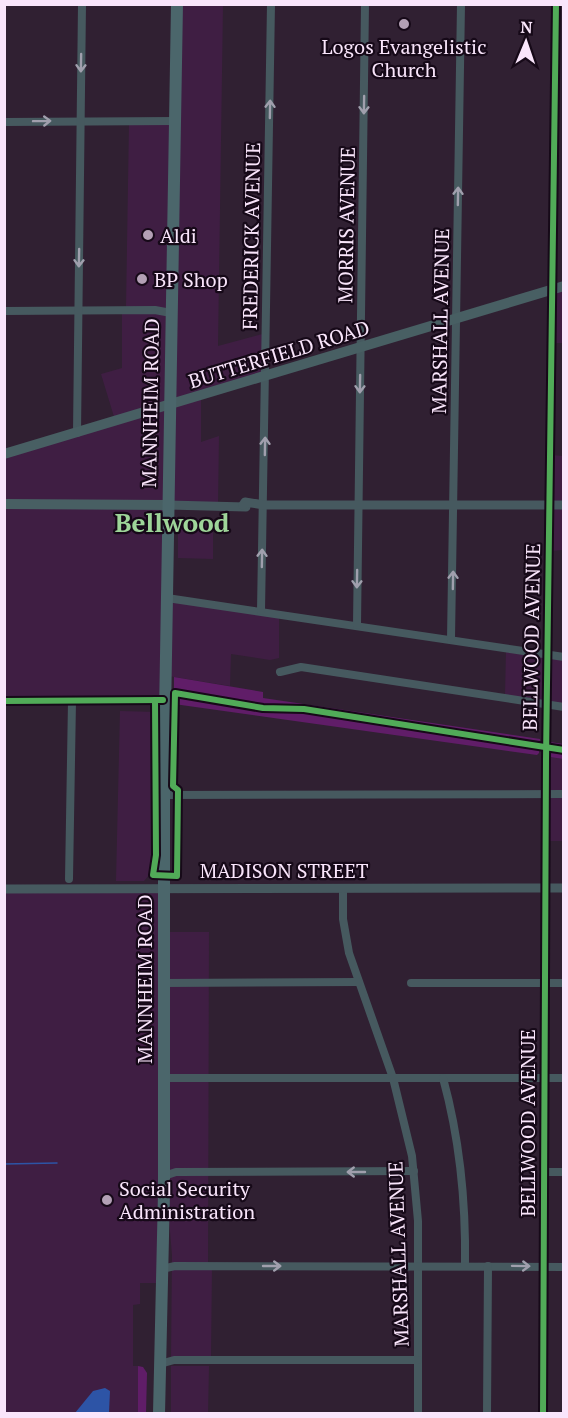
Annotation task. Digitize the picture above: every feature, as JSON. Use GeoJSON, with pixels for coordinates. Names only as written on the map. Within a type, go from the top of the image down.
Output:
{"type":"FeatureCollection","features":[{"type":"Feature","properties":{"kind":"main road","name":"MANNHEIM ROAD"},"geometry":{"type":"LineString","coordinates":[[159,1413],[164,1176],[165,700],[177,4]]}},
{"type":"Feature","properties":{"kind":"main road","name":"BUTTERFIELD ROAD"},"geometry":{"type":"LineString","coordinates":[[4,454],[564,286]]}},
{"type":"Feature","properties":{"kind":"main road"},"geometry":{"type":"LineString","coordinates":[[4,504],[168,505]]}},
{"type":"Feature","properties":{"kind":"street"},"geometry":{"type":"LineString","coordinates":[[77,433],[82,4]]}},
{"type":"Feature","properties":{"kind":"street","name":"FREDERICK AVENUE"},"geometry":{"type":"LineString","coordinates":[[261,611],[271,4]]}},
{"type":"Feature","properties":{"kind":"street","name":"MORRIS AVENUE"},"geometry":{"type":"LineString","coordinates":[[357,625],[365,4]]}},
{"type":"Feature","properties":{"kind":"street","name":"MARSHALL AVENUE"},"geometry":{"type":"LineString","coordinates":[[451,639],[461,4]]}},
{"type":"Feature","properties":{"kind":"street","name":"BELLWOOD AVENUE"},"geometry":{"type":"LineString","coordinates":[[543,1413],[544,888],[556,4]]}},
{"type":"Feature","properties":{"kind":"street"},"geometry":{"type":"LineString","coordinates":[[4,122],[175,121]]}},
{"type":"Feature","properties":{"kind":"street"},"geometry":{"type":"LineString","coordinates":[[4,311],[155,310],[171,313]]}},
{"type":"Feature","properties":{"kind":"street"},"geometry":{"type":"LineString","coordinates":[[168,505],[243,505],[260,508],[264,505],[564,506]]}},
{"type":"Feature","properties":{"kind":"street"},"geometry":{"type":"LineString","coordinates":[[167,598],[564,657]]}},
{"type":"Feature","properties":{"kind":"street"},"geometry":{"type":"LineString","coordinates":[[280,672],[301,667],[564,707]]}},
{"type":"Feature","properties":{"kind":"street"},"geometry":{"type":"LineString","coordinates":[[4,701],[165,700]]}},
{"type":"Feature","properties":{"kind":"street"},"geometry":{"type":"LineString","coordinates":[[69,879],[72,701]]}},
{"type":"Feature","properties":{"kind":"street"},"geometry":{"type":"LineString","coordinates":[[164,795],[564,794]]}},
{"type":"Feature","properties":{"kind":"street","name":"MARSHALL AVENUE"},"geometry":{"type":"LineString","coordinates":[[344,888],[344,935],[405,1116],[414,1171],[418,1266],[418,1413]]}},
{"type":"Feature","properties":{"kind":"street","name":"MADISON STREET"},"geometry":{"type":"LineString","coordinates":[[4,889],[564,888]]}},
{"type":"Feature","properties":{"kind":"street"},"geometry":{"type":"LineString","coordinates":[[164,983],[358,982]]}},
{"type":"Feature","properties":{"kind":"street"},"geometry":{"type":"LineString","coordinates":[[411,983],[564,983]]}},
{"type":"Feature","properties":{"kind":"street"},"geometry":{"type":"LineString","coordinates":[[164,1078],[564,1078]]}},
{"type":"Feature","properties":{"kind":"street"},"geometry":{"type":"LineString","coordinates":[[443,1078],[454,1121],[463,1174],[465,1266]]}},
{"type":"Feature","properties":{"kind":"street"},"geometry":{"type":"LineString","coordinates":[[164,1176],[176,1172],[414,1171]]}},
{"type":"Feature","properties":{"kind":"street"},"geometry":{"type":"LineString","coordinates":[[543,1172],[564,1172]]}},
{"type":"Feature","properties":{"kind":"street"},"geometry":{"type":"LineString","coordinates":[[162,1269],[175,1266],[564,1267]]}},
{"type":"Feature","properties":{"kind":"street"},"geometry":{"type":"LineString","coordinates":[[487,1413],[488,1266]]}},
{"type":"Feature","properties":{"kind":"street"},"geometry":{"type":"LineString","coordinates":[[160,1364],[174,1360],[418,1360]]}},
{"type":"Feature","properties":{"kind":"shaded area"},"geometry":{"type":"Polygon","coordinates":[[[178,5],[223,5],[218,346],[266,333],[265,376],[171,405],[178,5]]]}},
{"type":"Feature","properties":{"kind":"shaded area"},"geometry":{"type":"Polygon","coordinates":[[[129,123],[174,124],[170,309],[126,309],[129,123]]]}},
{"type":"Feature","properties":{"kind":"shaded area"},"geometry":{"type":"Polygon","coordinates":[[[563,287],[563,343],[552,343],[552,291],[563,287]]]}},
{"type":"Feature","properties":{"kind":"shaded area"},"geometry":{"type":"Polygon","coordinates":[[[122,311],[170,311],[168,405],[115,420],[101,374],[122,368],[122,311]]]}},
{"type":"Feature","properties":{"kind":"shaded area"},"geometry":{"type":"Polygon","coordinates":[[[201,397],[201,442],[219,436],[218,504],[169,504],[171,407],[201,397]]]}},
{"type":"Feature","properties":{"kind":"shaded area"},"geometry":{"type":"Polygon","coordinates":[[[168,408],[166,503],[5,503],[5,457],[168,408]]]}},
{"type":"Feature","properties":{"kind":"shaded area"},"geometry":{"type":"Polygon","coordinates":[[[551,455],[563,456],[563,504],[550,504],[551,455]]]}},
{"type":"Feature","properties":{"kind":"shaded area"},"geometry":{"type":"Polygon","coordinates":[[[4,505],[166,506],[164,700],[5,700],[4,505]]]}},
{"type":"Feature","properties":{"kind":"shaded area"},"geometry":{"type":"Polygon","coordinates":[[[550,506],[563,506],[563,550],[550,551],[550,506]]]}},
{"type":"Feature","properties":{"kind":"shaded area"},"geometry":{"type":"Polygon","coordinates":[[[184,519],[213,519],[213,559],[178,558],[178,526],[184,519]]]}},
{"type":"Feature","properties":{"kind":"shaded area"},"geometry":{"type":"Polygon","coordinates":[[[167,601],[279,617],[279,658],[270,660],[231,654],[230,686],[168,676],[167,601]]]}},
{"type":"Feature","properties":{"kind":"shaded area"},"geometry":{"type":"Polygon","coordinates":[[[506,651],[563,659],[563,705],[505,696],[506,651]]]}},
{"type":"Feature","properties":{"kind":"shaded area"},"geometry":{"type":"Polygon","coordinates":[[[174,677],[263,692],[263,698],[540,739],[539,753],[537,755],[174,704],[174,677]]]}},
{"type":"Feature","properties":{"kind":"shaded area"},"geometry":{"type":"Polygon","coordinates":[[[120,711],[156,712],[154,869],[144,881],[116,881],[120,711]]]}},
{"type":"Feature","properties":{"kind":"shaded area"},"geometry":{"type":"Polygon","coordinates":[[[550,742],[563,744],[563,759],[550,757],[550,742]]]}},
{"type":"Feature","properties":{"kind":"shaded area"},"geometry":{"type":"Polygon","coordinates":[[[550,757],[563,759],[564,841],[547,841],[550,757]]]}},
{"type":"Feature","properties":{"kind":"shaded area"},"geometry":{"type":"Polygon","coordinates":[[[160,891],[159,1283],[140,1283],[140,1304],[133,1305],[133,1366],[138,1366],[138,1413],[5,1413],[4,892],[160,891]]]}},
{"type":"Feature","properties":{"kind":"shaded area"},"geometry":{"type":"Polygon","coordinates":[[[165,932],[209,932],[208,1267],[212,1267],[211,1357],[171,1357],[172,1255],[165,1171],[165,932]]]}},
{"type":"Feature","properties":{"kind":"shaded area"},"geometry":{"type":"Polygon","coordinates":[[[138,1366],[143,1367],[147,1373],[146,1413],[138,1413],[138,1366]]]}},
{"type":"Feature","properties":{"kind":"shaded area"},"geometry":{"type":"Polygon","coordinates":[[[171,1366],[209,1366],[208,1413],[171,1413],[171,1366]]]}},
{"type":"Feature","properties":{"kind":"water"},"geometry":{"type":"Polygon","coordinates":[[[105,1388],[110,1391],[109,1413],[75,1413],[93,1391],[105,1388]]]}},
{"type":"Feature","properties":{"kind":"waterway"},"geometry":{"type":"LineString","coordinates":[[4,1164],[57,1163]]}},
{"type":"Feature","properties":{"kind":"cycle path"},"geometry":{"type":"LineString","coordinates":[[543,1414],[546,759],[556,4]]}},
{"type":"Feature","properties":{"kind":"cycle path"},"geometry":{"type":"LineString","coordinates":[[155,700],[156,855],[153,875],[177,876],[178,790],[173,786],[175,693],[263,708],[304,709],[564,750]]}},
{"type":"Feature","properties":{"kind":"cycle path"},"geometry":{"type":"LineString","coordinates":[[4,701],[163,700]]}},
{"type":"Feature","properties":{"kind":"place","name":"Logos Evangelistic Church"},"geometry":{"type":"Point","coordinates":[404,24]}},
{"type":"Feature","properties":{"kind":"place","name":"Aldi"},"geometry":{"type":"Point","coordinates":[148,235]}},
{"type":"Feature","properties":{"kind":"place","name":"BP Shop"},"geometry":{"type":"Point","coordinates":[142,279]}},
{"type":"Feature","properties":{"kind":"place","name":"Social Security Administration"},"geometry":{"type":"Point","coordinates":[107,1200]}},
{"type":"Feature","properties":{"kind":"district","name":"Bellwood"},"geometry":{"type":"Point","coordinates":[172,522]}}]}
